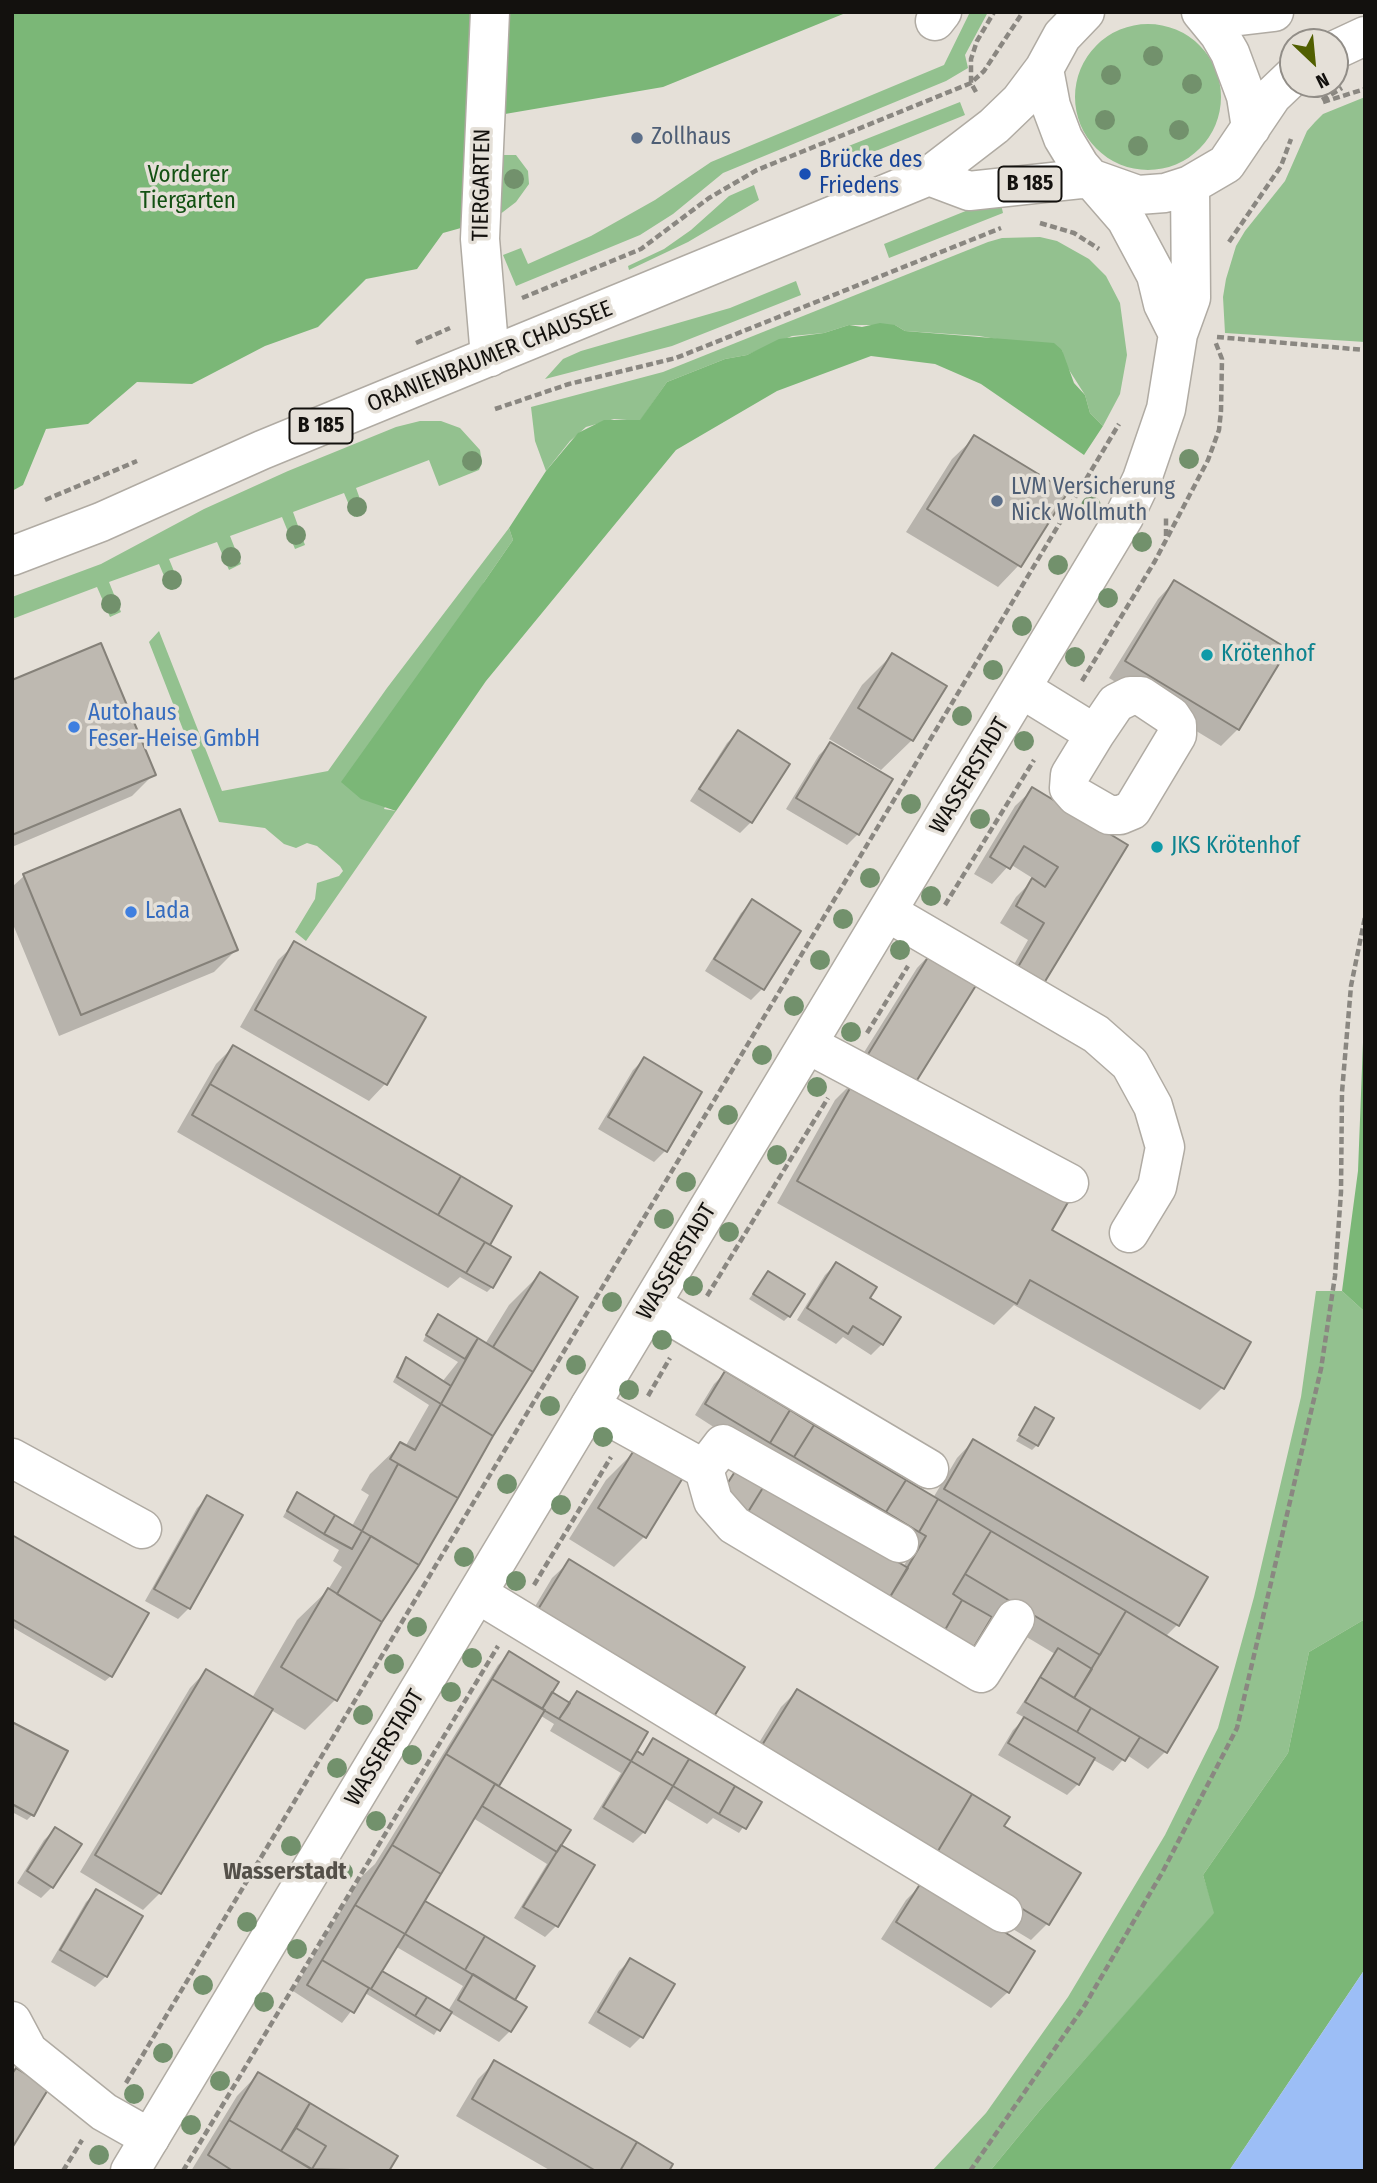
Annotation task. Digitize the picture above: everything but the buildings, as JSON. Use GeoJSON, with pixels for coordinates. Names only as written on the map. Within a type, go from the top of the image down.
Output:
{"type":"FeatureCollection","features":[{"type":"Feature","properties":{"kind":"main road","name":"TIERGARTEN"},"geometry":{"type":"LineString","coordinates":[[490,12],[480,239],[490,357]]}},
{"type":"Feature","properties":{"kind":"main road","name":"ORANIENBAUMER CHAUSSEE"},"geometry":{"type":"LineString","coordinates":[[12,556],[88,527],[205,474],[929,176],[994,126],[1020,101],[1044,69],[1062,36],[1085,12]]}},
{"type":"Feature","properties":{"kind":"main road"},"geometry":{"type":"LineString","coordinates":[[1201,12],[1230,53],[1245,96],[1251,128]]}},
{"type":"Feature","properties":{"kind":"main road"},"geometry":{"type":"LineString","coordinates":[[1219,12],[1240,16],[1274,12]]}},
{"type":"Feature","properties":{"kind":"main road"},"geometry":{"type":"LineString","coordinates":[[1349,43],[1365,36]]}},
{"type":"Feature","properties":{"kind":"main road"},"geometry":{"type":"LineString","coordinates":[[1044,69],[1051,106],[1063,138],[1090,178],[1126,219],[1156,275],[1163,304],[1196,335]]}},
{"type":"Feature","properties":{"kind":"main road"},"geometry":{"type":"LineString","coordinates":[[1090,178],[1138,195],[1165,193],[1190,185],[1226,164],[1272,96],[1279,95]]}},
{"type":"Feature","properties":{"kind":"main road","name":"B 185"},"geometry":{"type":"LineString","coordinates":[[929,176],[969,191],[1090,178]]}},
{"type":"Feature","properties":{"kind":"main road","name":"WASSERSTADT"},"geometry":{"type":"LineString","coordinates":[[130,2171],[1124,517],[1142,478],[1196,335],[1191,298],[1193,282],[1190,185]]}},
{"type":"Feature","properties":{"kind":"main road"},"geometry":{"type":"LineString","coordinates":[[1022,689],[1095,734]]}},
{"type":"Feature","properties":{"kind":"main road"},"geometry":{"type":"LineString","coordinates":[[888,913],[1096,1034],[1130,1064],[1153,1106],[1165,1147],[1157,1187],[1129,1233]]}},
{"type":"Feature","properties":{"kind":"main road"},"geometry":{"type":"LineString","coordinates":[[809,1045],[1069,1183]]}},
{"type":"Feature","properties":{"kind":"main road"},"geometry":{"type":"LineString","coordinates":[[652,1305],[929,1469]]}},
{"type":"Feature","properties":{"kind":"main road"},"geometry":{"type":"LineString","coordinates":[[590,1406],[704,1469],[713,1501],[734,1525],[981,1673],[1015,1619]]}},
{"type":"Feature","properties":{"kind":"main road"},"geometry":{"type":"LineString","coordinates":[[704,1469],[723,1444],[899,1543]]}},
{"type":"Feature","properties":{"kind":"main road"},"geometry":{"type":"LineString","coordinates":[[12,1458],[142,1529]]}},
{"type":"Feature","properties":{"kind":"main road"},"geometry":{"type":"LineString","coordinates":[[478,1594],[1003,1913]]}},
{"type":"Feature","properties":{"kind":"main road"},"geometry":{"type":"LineString","coordinates":[[12,2021],[28,2051],[104,2112],[150,2138]]}},
{"type":"Feature","properties":{"kind":"path"},"geometry":{"type":"LineString","coordinates":[[971,83],[971,59],[977,41],[994,12]]}},
{"type":"Feature","properties":{"kind":"path"},"geometry":{"type":"LineString","coordinates":[[486,313],[641,249],[709,198],[757,170],[971,83],[985,71],[1023,12]]}},
{"type":"Feature","properties":{"kind":"path"},"geometry":{"type":"LineString","coordinates":[[1224,254],[1233,234],[1281,166],[1296,130]]}},
{"type":"Feature","properties":{"kind":"path"},"geometry":{"type":"LineString","coordinates":[[1035,222],[1074,233],[1107,257]]}},
{"type":"Feature","properties":{"kind":"path"},"geometry":{"type":"LineString","coordinates":[[495,409],[569,384],[676,358],[1012,224]]}},
{"type":"Feature","properties":{"kind":"path"},"geometry":{"type":"LineString","coordinates":[[1196,335],[1365,350]]}},
{"type":"Feature","properties":{"kind":"path"},"geometry":{"type":"LineString","coordinates":[[1062,714],[1155,561],[1208,460],[1222,411],[1222,359],[1196,335]]}},
{"type":"Feature","properties":{"kind":"path"},"geometry":{"type":"LineString","coordinates":[[104,2112],[127,2082],[1071,508],[1124,412]]}},
{"type":"Feature","properties":{"kind":"path"},"geometry":{"type":"LineString","coordinates":[[970,2171],[1085,2005],[1163,1871],[1237,1728],[1323,1355],[1339,1220],[1342,1092],[1352,986],[1365,918]]}},
{"type":"Feature","properties":{"kind":"green space","name":"Vorderer Tiergarten"},"geometry":{"type":"Polygon","coordinates":[[[12,12],[848,12],[663,87],[505,114],[468,226],[443,233],[417,269],[366,279],[318,327],[265,346],[192,384],[137,382],[88,424],[46,429],[23,485],[12,491],[12,12]]]}},
{"type":"Feature","properties":{"kind":"green space"},"geometry":{"type":"Polygon","coordinates":[[[970,12],[988,12],[965,55],[968,68],[946,81],[723,173],[673,214],[640,235],[516,286],[503,255],[521,248],[528,264],[591,236],[655,200],[711,162],[944,65],[970,12]]]}},
{"type":"Feature","properties":{"kind":"green space"},"geometry":{"type":"Polygon","coordinates":[[[1148,24],[1176,30],[1200,45],[1215,69],[1221,97],[1215,125],[1200,149],[1176,164],[1148,170],[1120,164],[1096,149],[1081,125],[1075,97],[1081,69],[1096,45],[1120,30],[1148,24]]]}},
{"type":"Feature","properties":{"kind":"green space"},"geometry":{"type":"Polygon","coordinates":[[[1365,97],[1365,342],[1225,333],[1223,297],[1236,246],[1285,181],[1307,131],[1323,114],[1365,97]]]}},
{"type":"Feature","properties":{"kind":"green space"},"geometry":{"type":"Polygon","coordinates":[[[960,102],[965,115],[851,161],[846,147],[960,102]]]}},
{"type":"Feature","properties":{"kind":"green space"},"geometry":{"type":"Polygon","coordinates":[[[497,155],[516,155],[528,171],[529,184],[516,202],[499,215],[497,155]]]}},
{"type":"Feature","properties":{"kind":"green space"},"geometry":{"type":"Polygon","coordinates":[[[754,185],[759,200],[688,242],[629,270],[628,266],[664,249],[691,230],[729,196],[754,185]]]}},
{"type":"Feature","properties":{"kind":"green space"},"geometry":{"type":"Polygon","coordinates":[[[1000,200],[1003,213],[889,258],[884,244],[983,204],[1000,200]]]}},
{"type":"Feature","properties":{"kind":"green space"},"geometry":{"type":"Polygon","coordinates":[[[1040,237],[1057,241],[1089,259],[1106,276],[1120,303],[1127,355],[1120,394],[1103,426],[1090,413],[1085,395],[1064,362],[1062,350],[979,336],[905,331],[895,325],[849,325],[824,333],[792,336],[747,355],[725,359],[667,382],[640,421],[614,419],[586,427],[570,441],[546,471],[535,441],[531,407],[663,372],[988,242],[1002,238],[1040,237]]]}},
{"type":"Feature","properties":{"kind":"green space"},"geometry":{"type":"Polygon","coordinates":[[[796,281],[801,295],[672,346],[545,379],[563,359],[581,351],[730,308],[796,281]]]}},
{"type":"Feature","properties":{"kind":"green space"},"geometry":{"type":"Polygon","coordinates":[[[880,323],[895,325],[905,331],[1054,343],[1062,350],[1074,383],[1085,395],[1090,413],[1103,426],[1084,455],[981,384],[935,364],[871,356],[777,391],[676,450],[486,681],[396,811],[361,799],[341,782],[513,540],[509,528],[546,471],[578,433],[604,420],[640,420],[667,382],[725,359],[747,355],[779,339],[824,333],[849,325],[862,327],[880,323]]]}},
{"type":"Feature","properties":{"kind":"green space"},"geometry":{"type":"Polygon","coordinates":[[[420,421],[441,421],[460,428],[480,450],[482,463],[479,470],[439,486],[429,460],[356,488],[365,513],[354,517],[344,493],[293,512],[305,545],[295,549],[282,517],[230,536],[241,564],[229,570],[217,542],[169,559],[180,586],[170,590],[159,564],[109,582],[121,612],[110,617],[97,587],[12,619],[12,597],[101,564],[204,509],[288,471],[396,427],[420,421]]]}},
{"type":"Feature","properties":{"kind":"green space"},"geometry":{"type":"Polygon","coordinates":[[[509,528],[513,540],[484,582],[384,809],[396,811],[306,941],[295,932],[315,899],[317,883],[339,876],[343,871],[317,846],[307,843],[296,848],[284,844],[265,828],[219,822],[149,642],[159,631],[222,791],[328,771],[387,688],[509,528]]]}},
{"type":"Feature","properties":{"kind":"green space"},"geometry":{"type":"Polygon","coordinates":[[[1365,991],[1365,1312],[1342,1291],[1358,1171],[1365,991]]]}},
{"type":"Feature","properties":{"kind":"green space"},"geometry":{"type":"Polygon","coordinates":[[[1316,1291],[1342,1291],[1365,1312],[1365,1619],[1309,1652],[1288,1753],[1203,1875],[1215,1913],[1041,2109],[990,2171],[932,2171],[986,2113],[1068,1997],[1165,1835],[1218,1728],[1254,1597],[1301,1397],[1316,1291]]]}},
{"type":"Feature","properties":{"kind":"green space"},"geometry":{"type":"Polygon","coordinates":[[[1365,1619],[1365,1969],[1229,2171],[990,2171],[1041,2109],[1214,1913],[1203,1875],[1288,1753],[1309,1652],[1365,1619]]]}},
{"type":"Feature","properties":{"kind":"water"},"geometry":{"type":"Polygon","coordinates":[[[1365,1969],[1365,2171],[1229,2171],[1365,1969]]]}},
{"type":"Feature","properties":{"kind":"place","name":"Zollhaus"},"geometry":{"type":"Point","coordinates":[637,138]}},
{"type":"Feature","properties":{"kind":"place","name":"Brücke des Friedens"},"geometry":{"type":"Point","coordinates":[805,174]}},
{"type":"Feature","properties":{"kind":"place","name":"LVM Versicherung Nick Wollmuth"},"geometry":{"type":"Point","coordinates":[997,501]}},
{"type":"Feature","properties":{"kind":"place","name":"Krötenhof"},"geometry":{"type":"Point","coordinates":[1207,655]}},
{"type":"Feature","properties":{"kind":"place","name":"Autohaus Feser-Heise GmbH"},"geometry":{"type":"Point","coordinates":[74,727]}},
{"type":"Feature","properties":{"kind":"place","name":"JKS Krötenhof"},"geometry":{"type":"Point","coordinates":[1157,847]}},
{"type":"Feature","properties":{"kind":"place","name":"Lada"},"geometry":{"type":"Point","coordinates":[131,912]}},
{"type":"Feature","properties":{"kind":"district","name":"Wasserstadt"},"geometry":{"type":"Point","coordinates":[285,1872]}}]}
